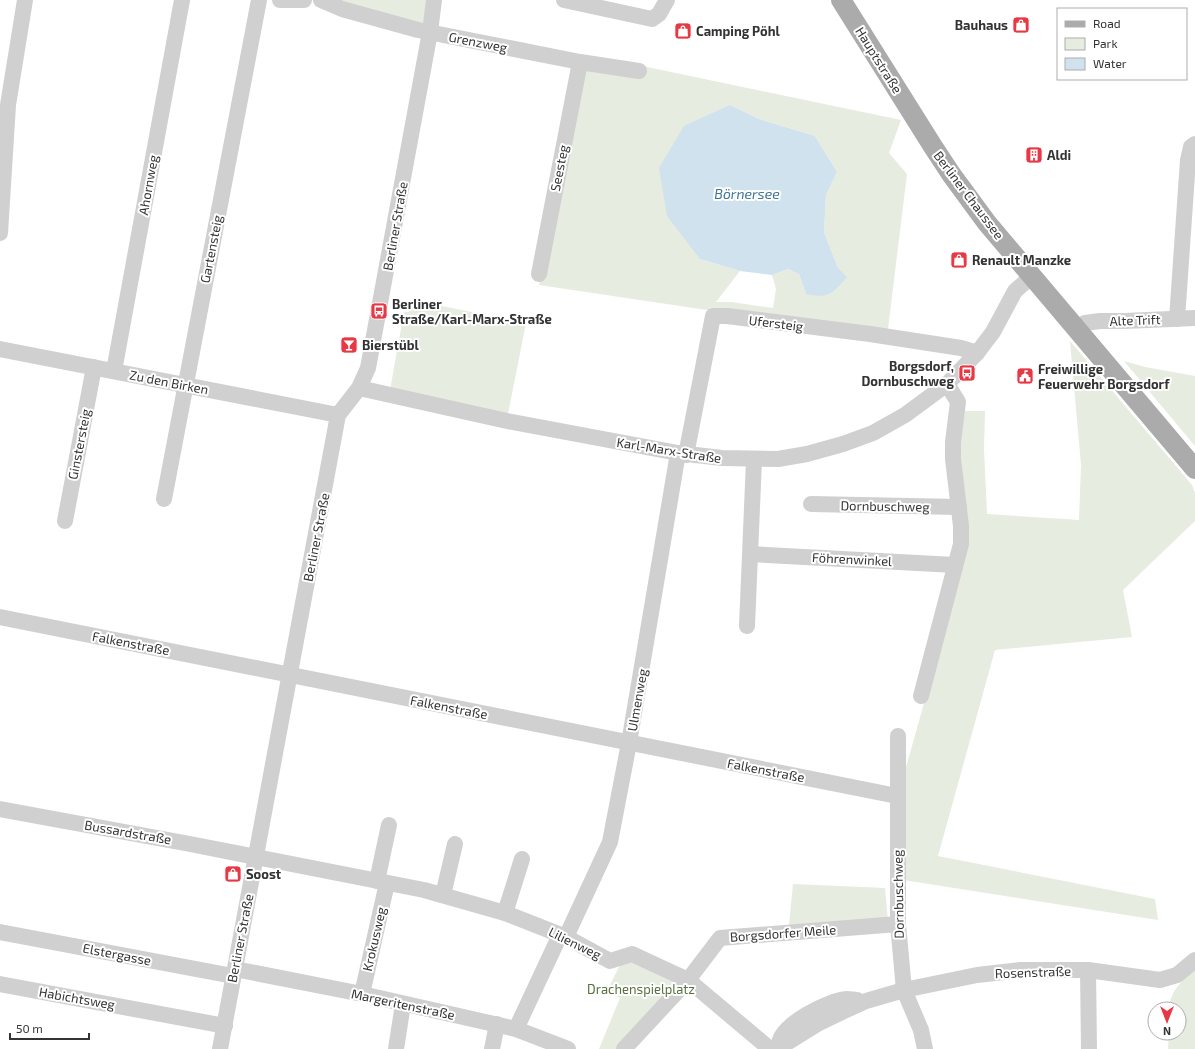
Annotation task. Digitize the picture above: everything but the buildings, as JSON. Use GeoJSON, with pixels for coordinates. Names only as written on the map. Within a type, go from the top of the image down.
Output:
{"type":"FeatureCollection","features":[{"type":"Feature","properties":{"kind":"main road","name":"Hauptstraße"},"geometry":{"type":"LineString","coordinates":[[840,0],[917,120]]}},
{"type":"Feature","properties":{"kind":"main road","name":"Berliner Chaussee"},"geometry":{"type":"LineString","coordinates":[[917,120],[951,174],[988,223],[1195,469]]}},
{"type":"Feature","properties":{"kind":"street"},"geometry":{"type":"LineString","coordinates":[[0,233],[8,105],[24,0]]}},
{"type":"Feature","properties":{"kind":"street","name":"Ahornweg"},"geometry":{"type":"LineString","coordinates":[[114,371],[182,0]]}},
{"type":"Feature","properties":{"kind":"street","name":"Gartensteig"},"geometry":{"type":"LineString","coordinates":[[164,499],[259,0]]}},
{"type":"Feature","properties":{"kind":"street"},"geometry":{"type":"LineString","coordinates":[[280,0],[304,0]]}},
{"type":"Feature","properties":{"kind":"street","name":"Grenzweg"},"geometry":{"type":"LineString","coordinates":[[321,0],[342,9],[430,32],[580,62],[639,71]]}},
{"type":"Feature","properties":{"kind":"street","name":"Berliner Straße"},"geometry":{"type":"LineString","coordinates":[[220,1049],[338,415],[358,388],[368,368],[430,32],[434,0]]}},
{"type":"Feature","properties":{"kind":"street"},"geometry":{"type":"LineString","coordinates":[[566,0],[652,19],[659,14],[667,0]]}},
{"type":"Feature","properties":{"kind":"street","name":"Seesteg"},"geometry":{"type":"LineString","coordinates":[[539,274],[580,62]]}},
{"type":"Feature","properties":{"kind":"street"},"geometry":{"type":"LineString","coordinates":[[1177,319],[1188,160],[1191,147],[1195,144]]}},
{"type":"Feature","properties":{"kind":"street","name":"Karl-Marx-Straße"},"geometry":{"type":"LineString","coordinates":[[358,388],[507,421],[682,454],[754,460],[778,459],[807,454],[843,444],[873,433],[905,415],[947,384],[977,353],[992,332],[1015,291],[1032,276]]}},
{"type":"Feature","properties":{"kind":"street","name":"Ufersteig"},"geometry":{"type":"LineString","coordinates":[[682,454],[713,316],[727,316],[870,334],[961,348],[977,353]]}},
{"type":"Feature","properties":{"kind":"street","name":"Alte Trift"},"geometry":{"type":"LineString","coordinates":[[1077,329],[1085,323],[1100,321],[1195,318]]}},
{"type":"Feature","properties":{"kind":"street","name":"Zu den Birken"},"geometry":{"type":"LineString","coordinates":[[0,349],[338,415]]}},
{"type":"Feature","properties":{"kind":"street","name":"Ginstersteig"},"geometry":{"type":"LineString","coordinates":[[65,521],[94,367]]}},
{"type":"Feature","properties":{"kind":"street"},"geometry":{"type":"LineString","coordinates":[[921,696],[961,544],[959,507],[952,459],[958,402],[947,384]]}},
{"type":"Feature","properties":{"kind":"street","name":"Ulmenweg"},"geometry":{"type":"LineString","coordinates":[[516,1029],[610,842],[682,454]]}},
{"type":"Feature","properties":{"kind":"street"},"geometry":{"type":"LineString","coordinates":[[747,626],[754,460]]}},
{"type":"Feature","properties":{"kind":"street","name":"Dornbuschweg"},"geometry":{"type":"LineString","coordinates":[[811,504],[959,507]]}},
{"type":"Feature","properties":{"kind":"street","name":"Föhrenwinkel"},"geometry":{"type":"LineString","coordinates":[[750,554],[955,565]]}},
{"type":"Feature","properties":{"kind":"street","name":"Falkenstraße"},"geometry":{"type":"LineString","coordinates":[[0,617],[897,796]]}},
{"type":"Feature","properties":{"kind":"street","name":"Dornbuschweg"},"geometry":{"type":"LineString","coordinates":[[898,736],[898,924],[904,990],[921,1030],[925,1049]]}},
{"type":"Feature","properties":{"kind":"street","name":"Bussardstraße"},"geometry":{"type":"LineString","coordinates":[[0,809],[256,857]]}},
{"type":"Feature","properties":{"kind":"street","name":"Krokusweg"},"geometry":{"type":"LineString","coordinates":[[362,994],[382,882],[389,825]]}},
{"type":"Feature","properties":{"kind":"street"},"geometry":{"type":"LineString","coordinates":[[443,895],[455,844]]}},
{"type":"Feature","properties":{"kind":"street","name":"Lilienweg"},"geometry":{"type":"LineString","coordinates":[[256,857],[443,895],[505,913],[563,936],[610,961],[632,954],[688,980],[775,1049]]}},
{"type":"Feature","properties":{"kind":"street"},"geometry":{"type":"LineString","coordinates":[[505,913],[522,859]]}},
{"type":"Feature","properties":{"kind":"street","name":"Borgsdorfer Meile"},"geometry":{"type":"LineString","coordinates":[[624,1049],[688,980],[720,938],[898,924]]}},
{"type":"Feature","properties":{"kind":"street","name":"Elstergasse"},"geometry":{"type":"LineString","coordinates":[[0,932],[234,973]]}},
{"type":"Feature","properties":{"kind":"street","name":"Rosenstraße"},"geometry":{"type":"LineString","coordinates":[[775,1049],[819,1023],[866,1001],[904,990],[976,975],[1021,970],[1088,970],[1160,980],[1177,975],[1195,960]]}},
{"type":"Feature","properties":{"kind":"street"},"geometry":{"type":"LineString","coordinates":[[1088,970],[1089,1049]]}},
{"type":"Feature","properties":{"kind":"street","name":"Margeritenstraße"},"geometry":{"type":"LineString","coordinates":[[234,973],[362,994],[496,1024],[516,1029],[568,1049]]}},
{"type":"Feature","properties":{"kind":"street","name":"Habichtsweg"},"geometry":{"type":"LineString","coordinates":[[0,984],[225,1026]]}},
{"type":"Feature","properties":{"kind":"street"},"geometry":{"type":"LineString","coordinates":[[396,1049],[403,1004]]}},
{"type":"Feature","properties":{"kind":"street"},"geometry":{"type":"LineString","coordinates":[[492,1049],[496,1024]]}},
{"type":"Feature","properties":{"kind":"green space"},"geometry":{"type":"Polygon","coordinates":[[[326,0],[435,0],[431,27],[326,0]]]}},
{"type":"Feature","properties":{"kind":"green space"},"geometry":{"type":"Polygon","coordinates":[[[628,63],[901,120],[889,153],[907,174],[887,337],[539,285],[583,69],[628,63]],[[730,105],[700,259],[740,271],[716,302],[731,302],[773,308],[776,289],[772,275],[788,269],[799,274],[806,294],[838,268],[824,232],[826,195],[837,172],[815,136],[759,119],[730,105]]]}},
{"type":"Feature","properties":{"kind":"green space"},"geometry":{"type":"Polygon","coordinates":[[[412,300],[526,323],[508,414],[390,390],[404,312],[409,312],[412,300]]]}},
{"type":"Feature","properties":{"kind":"green space"},"geometry":{"type":"Polygon","coordinates":[[[1070,341],[1192,485],[1195,493],[1195,521],[1123,590],[1132,637],[995,650],[938,856],[1155,899],[1158,920],[903,880],[905,771],[958,582],[959,444],[965,411],[985,411],[984,450],[987,514],[1079,520],[1081,465],[1070,341]]]}},
{"type":"Feature","properties":{"kind":"green space"},"geometry":{"type":"Polygon","coordinates":[[[1124,361],[1145,367],[1195,376],[1195,446],[1124,361]]]}},
{"type":"Feature","properties":{"kind":"green space"},"geometry":{"type":"Polygon","coordinates":[[[793,884],[885,888],[888,921],[789,925],[793,884]]]}},
{"type":"Feature","properties":{"kind":"green space","name":"Drachenspielplatz"},"geometry":{"type":"Polygon","coordinates":[[[631,958],[678,983],[618,1049],[599,1049],[620,998],[607,991],[622,961],[631,958]]]}},
{"type":"Feature","properties":{"kind":"green space"},"geometry":{"type":"Polygon","coordinates":[[[1195,968],[1195,1049],[1168,1049],[1168,1041],[1187,1041],[1187,1001],[1170,1001],[1178,986],[1195,968]]]}},
{"type":"Feature","properties":{"kind":"water","name":"Börnersee"},"geometry":{"type":"Polygon","coordinates":[[[730,105],[759,119],[815,136],[837,172],[826,195],[824,232],[838,268],[847,277],[834,291],[820,296],[806,294],[799,274],[788,269],[772,275],[740,271],[700,259],[667,216],[659,168],[684,126],[730,105]]]}},
{"type":"Feature","properties":{"kind":"place","name":"Bauhaus"},"geometry":{"type":"Point","coordinates":[1021,25]}},
{"type":"Feature","properties":{"kind":"place","name":"Camping Pöhl"},"geometry":{"type":"Point","coordinates":[683,31]}},
{"type":"Feature","properties":{"kind":"place","name":"Aldi"},"geometry":{"type":"Point","coordinates":[1034,155]}},
{"type":"Feature","properties":{"kind":"place","name":"Renault Manzke"},"geometry":{"type":"Point","coordinates":[959,260]}},
{"type":"Feature","properties":{"kind":"place","name":"Berliner Straße/Karl-Marx-Straße"},"geometry":{"type":"Point","coordinates":[379,311]}},
{"type":"Feature","properties":{"kind":"place","name":"Bierstübl"},"geometry":{"type":"Point","coordinates":[349,345]}},
{"type":"Feature","properties":{"kind":"place","name":"Borgsdorf, Dornbuschweg"},"geometry":{"type":"Point","coordinates":[967,373]}},
{"type":"Feature","properties":{"kind":"place","name":"Freiwillige Feuerwehr Borgsdorf"},"geometry":{"type":"Point","coordinates":[1025,376]}},
{"type":"Feature","properties":{"kind":"place","name":"Soost"},"geometry":{"type":"Point","coordinates":[233,874]}}]}
